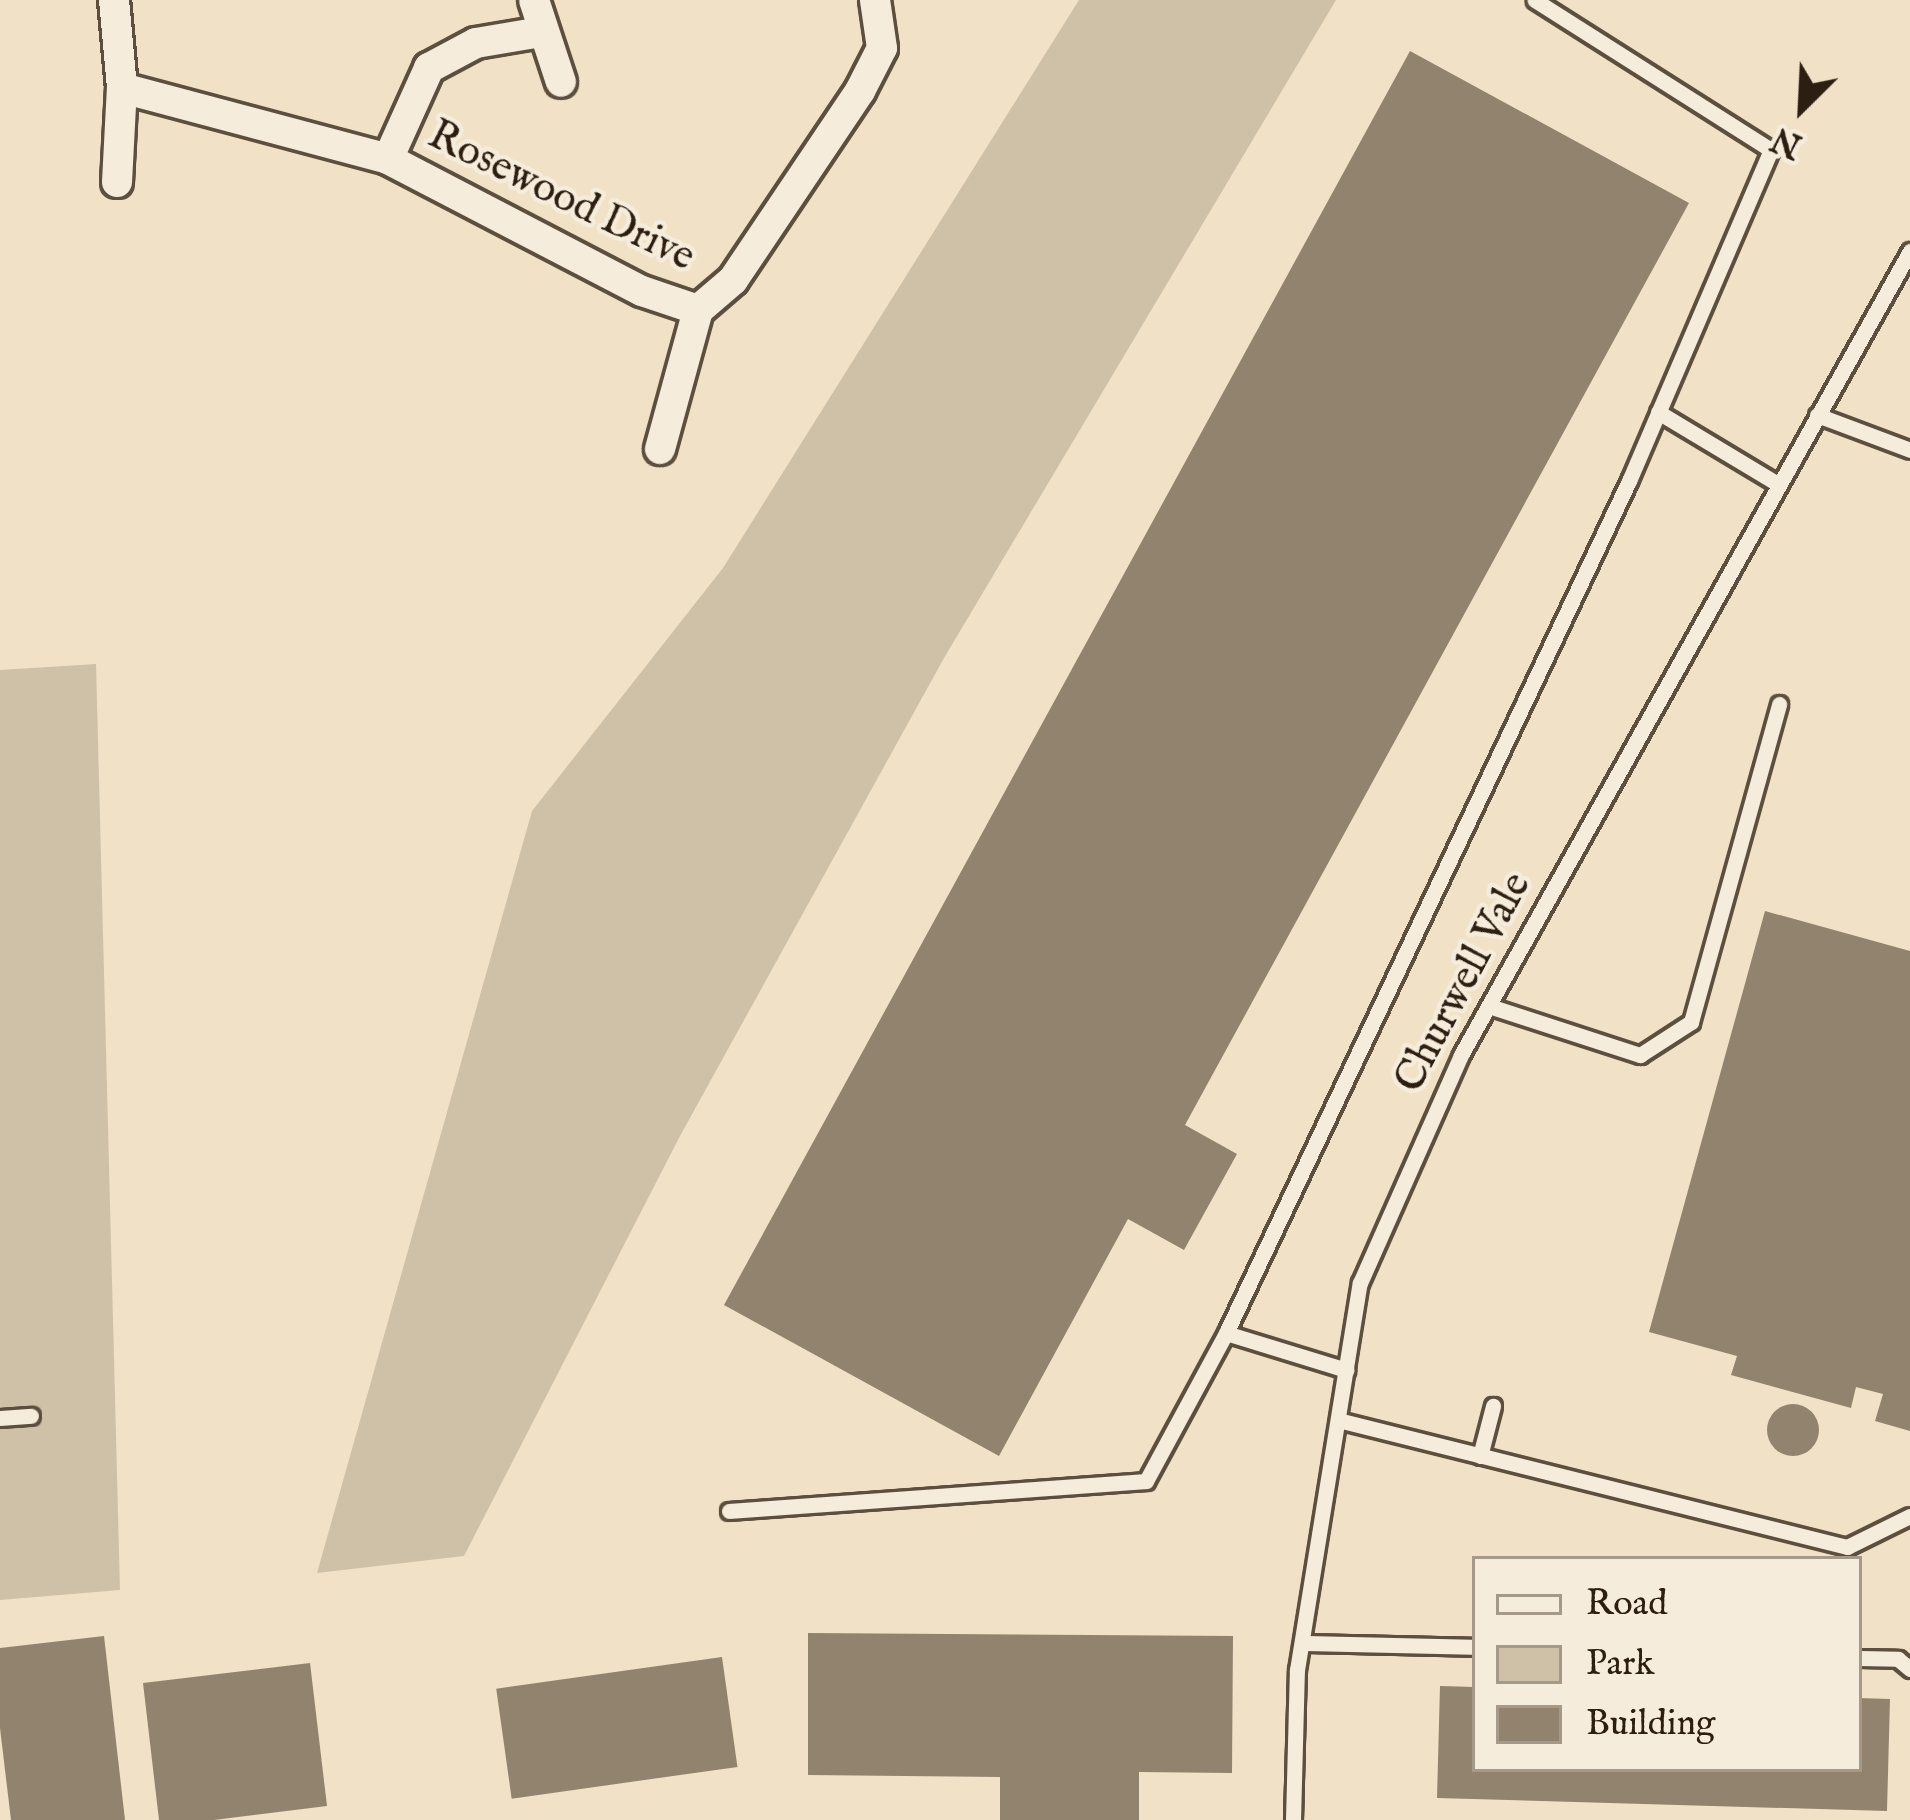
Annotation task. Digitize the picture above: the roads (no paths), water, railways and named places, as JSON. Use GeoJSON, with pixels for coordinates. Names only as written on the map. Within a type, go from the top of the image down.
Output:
{"type":"FeatureCollection","features":[{"type":"Feature","properties":{"kind":"street"},"geometry":{"type":"LineString","coordinates":[[114,0],[122,88],[117,182]]}},
{"type":"Feature","properties":{"kind":"street"},"geometry":{"type":"LineString","coordinates":[[533,0],[561,82]]}},
{"type":"Feature","properties":{"kind":"street","name":"Rosewood Drive"},"geometry":{"type":"LineString","coordinates":[[660,449],[698,310],[733,280],[860,91],[882,48],[875,0]]}},
{"type":"Feature","properties":{"kind":"street","name":"Rosewood Drive"},"geometry":{"type":"LineString","coordinates":[[388,159],[429,68],[476,43],[541,32]]}},
{"type":"Feature","properties":{"kind":"street","name":"Rosewood Drive"},"geometry":{"type":"LineString","coordinates":[[122,88],[388,159],[642,291],[698,310]]}},
{"type":"Feature","properties":{"kind":"lane"},"geometry":{"type":"LineString","coordinates":[[729,1510],[1145,1481],[1226,1333],[1658,412],[1771,150],[1535,0]]}},
{"type":"Feature","properties":{"kind":"lane","name":"Churwell Vale"},"geometry":{"type":"LineString","coordinates":[[1293,1820],[1302,1643],[1360,1283],[1461,1055],[1910,251]]}},
{"type":"Feature","properties":{"kind":"lane"},"geometry":{"type":"LineString","coordinates":[[1658,412],[1778,484]]}},
{"type":"Feature","properties":{"kind":"lane"},"geometry":{"type":"LineString","coordinates":[[1817,416],[1910,450]]}},
{"type":"Feature","properties":{"kind":"lane"},"geometry":{"type":"LineString","coordinates":[[1489,1006],[1640,1055],[1691,1022],[1779,704]]}},
{"type":"Feature","properties":{"kind":"lane"},"geometry":{"type":"LineString","coordinates":[[1226,1333],[1276,1344],[1346,1370]]}},
{"type":"Feature","properties":{"kind":"lane"},"geometry":{"type":"LineString","coordinates":[[1480,1456],[1492,1406]]}},
{"type":"Feature","properties":{"kind":"lane"},"geometry":{"type":"LineString","coordinates":[[0,1418],[31,1416]]}},
{"type":"Feature","properties":{"kind":"lane"},"geometry":{"type":"LineString","coordinates":[[1338,1420],[1847,1547],[1910,1516]]}},
{"type":"Feature","properties":{"kind":"lane"},"geometry":{"type":"LineString","coordinates":[[1302,1643],[1472,1647]]}},
{"type":"Feature","properties":{"kind":"lane"},"geometry":{"type":"LineString","coordinates":[[1862,1658],[1898,1659],[1910,1669]]}}]}
